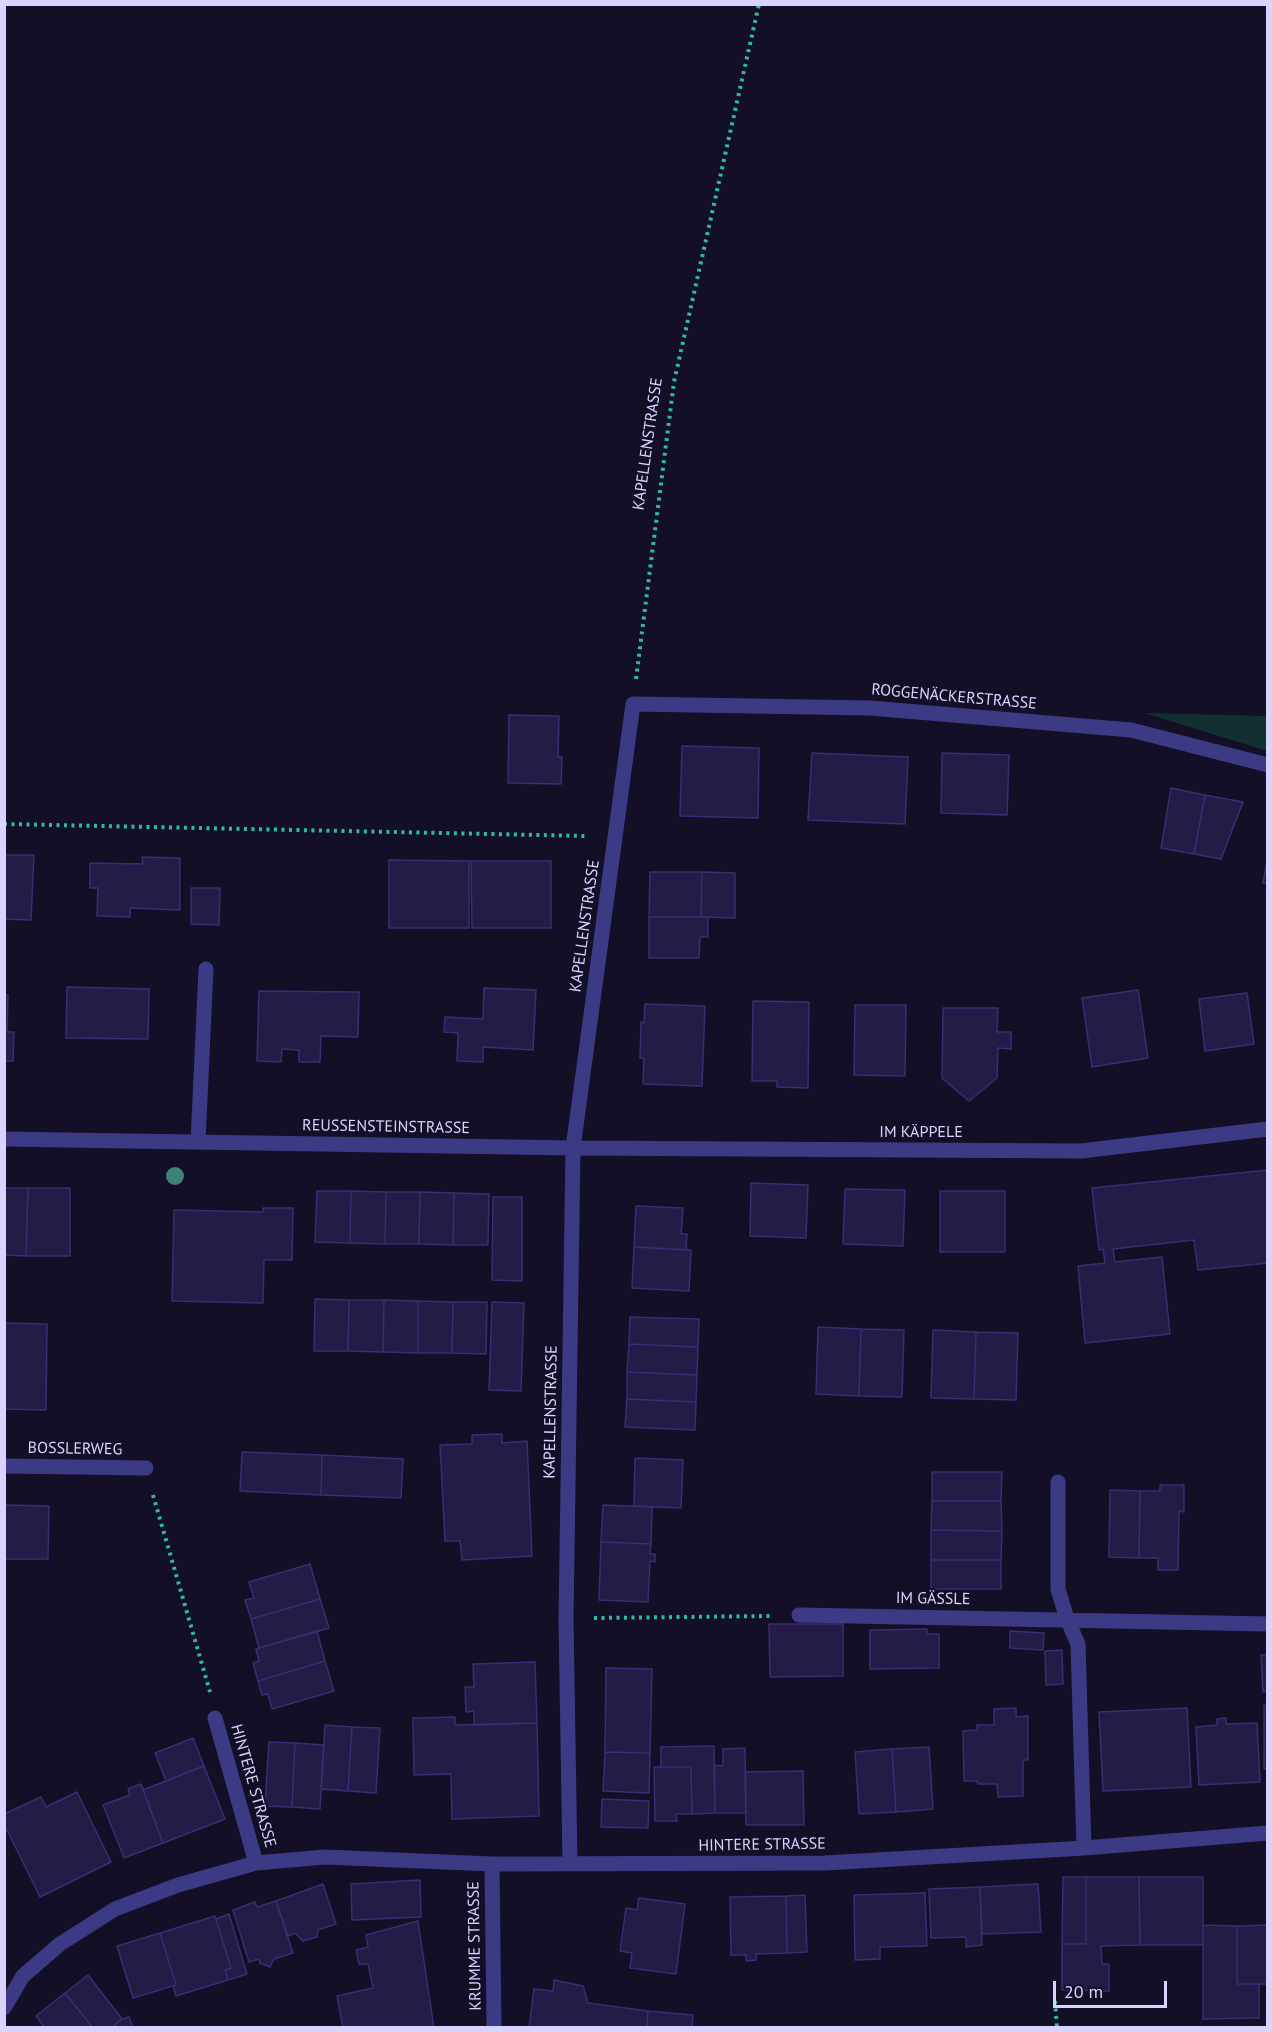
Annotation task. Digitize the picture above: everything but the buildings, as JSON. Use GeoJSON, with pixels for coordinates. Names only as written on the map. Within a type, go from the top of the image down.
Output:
{"type":"FeatureCollection","features":[{"type":"Feature","properties":{"kind":"street","name":"ROGGENÄCKERSTRASSE"},"geometry":{"type":"LineString","coordinates":[[633,704],[870,708],[1131,730],[1268,765]]}},
{"type":"Feature","properties":{"kind":"street","name":"KAPELLENSTRASSE"},"geometry":{"type":"LineString","coordinates":[[570,1864],[566,1619],[573,1148],[633,704]]}},
{"type":"Feature","properties":{"kind":"street"},"geometry":{"type":"LineString","coordinates":[[198,1142],[206,969]]}},
{"type":"Feature","properties":{"kind":"street","name":"IM KÄPPELE"},"geometry":{"type":"LineString","coordinates":[[573,1148],[1081,1151],[1268,1129]]}},
{"type":"Feature","properties":{"kind":"street","name":"REUSSENSTEINSTRASSE"},"geometry":{"type":"LineString","coordinates":[[4,1139],[573,1148]]}},
{"type":"Feature","properties":{"kind":"street","name":"BOSSLERWEG"},"geometry":{"type":"LineString","coordinates":[[4,1466],[146,1468]]}},
{"type":"Feature","properties":{"kind":"street"},"geometry":{"type":"LineString","coordinates":[[1058,1482],[1058,1589],[1078,1644],[1084,1848]]}},
{"type":"Feature","properties":{"kind":"street","name":"IM GÄSSLE"},"geometry":{"type":"LineString","coordinates":[[799,1615],[1268,1624]]}},
{"type":"Feature","properties":{"kind":"street","name":"HINTERE STRASSE"},"geometry":{"type":"LineString","coordinates":[[215,1718],[256,1863]]}},
{"type":"Feature","properties":{"kind":"street","name":"HINTERE STRASSE"},"geometry":{"type":"LineString","coordinates":[[4,2008],[23,1976],[60,1944],[115,1909],[178,1885],[256,1863],[325,1857],[492,1864],[825,1863],[1084,1848],[1268,1833]]}},
{"type":"Feature","properties":{"kind":"street","name":"KRUMME STRASSE"},"geometry":{"type":"LineString","coordinates":[[492,1864],[494,2028]]}},
{"type":"Feature","properties":{"kind":"path","name":"KAPELLENSTRASSE"},"geometry":{"type":"LineString","coordinates":[[633,704],[674,382],[759,4]]}},
{"type":"Feature","properties":{"kind":"path"},"geometry":{"type":"LineString","coordinates":[[4,824],[615,837]]}},
{"type":"Feature","properties":{"kind":"path"},"geometry":{"type":"LineString","coordinates":[[146,1468],[215,1718]]}},
{"type":"Feature","properties":{"kind":"path"},"geometry":{"type":"LineString","coordinates":[[566,1619],[799,1615]]}},
{"type":"Feature","properties":{"kind":"path"},"geometry":{"type":"LineString","coordinates":[[1055,2001],[1057,2028]]}},
{"type":"Feature","properties":{"kind":"green space"},"geometry":{"type":"Polygon","coordinates":[[[1145,713],[1267,716],[1267,751],[1145,713]]]}}]}
